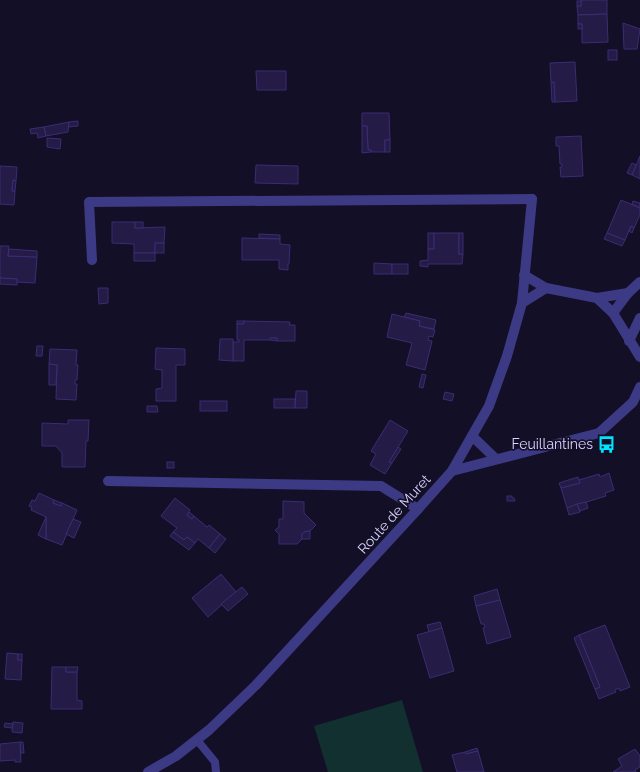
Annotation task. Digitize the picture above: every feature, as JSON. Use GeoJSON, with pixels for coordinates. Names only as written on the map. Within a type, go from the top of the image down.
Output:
{"type":"FeatureCollection","features":[{"type":"Feature","properties":{"kind":"street","name":"Route de Muret"},"geometry":{"type":"LineString","coordinates":[[92,260],[89,202],[532,199],[522,303],[507,356],[489,406],[452,471],[256,684],[197,740],[176,756],[148,772]]}},
{"type":"Feature","properties":{"kind":"street"},"geometry":{"type":"LineString","coordinates":[[524,275],[546,288],[597,298],[628,293]]}},
{"type":"Feature","properties":{"kind":"street"},"geometry":{"type":"LineString","coordinates":[[613,313],[628,293],[640,282]]}},
{"type":"Feature","properties":{"kind":"street"},"geometry":{"type":"LineString","coordinates":[[522,303],[546,288]]}},
{"type":"Feature","properties":{"kind":"street"},"geometry":{"type":"LineString","coordinates":[[597,298],[613,313],[640,357]]}},
{"type":"Feature","properties":{"kind":"street"},"geometry":{"type":"LineString","coordinates":[[629,341],[640,318]]}},
{"type":"Feature","properties":{"kind":"street"},"geometry":{"type":"LineString","coordinates":[[452,471],[599,433],[636,402],[640,387]]}},
{"type":"Feature","properties":{"kind":"street"},"geometry":{"type":"LineString","coordinates":[[472,436],[496,459]]}},
{"type":"Feature","properties":{"kind":"street"},"geometry":{"type":"LineString","coordinates":[[108,481],[381,486],[418,509]]}},
{"type":"Feature","properties":{"kind":"lane"},"geometry":{"type":"LineString","coordinates":[[197,740],[216,762],[216,772]]}},
{"type":"Feature","properties":{"kind":"green space"},"geometry":{"type":"Polygon","coordinates":[[[402,700],[423,772],[328,772],[314,726],[402,700]]]}},
{"type":"Feature","properties":{"kind":"building"},"geometry":{"type":"Polygon","coordinates":[[[581,0],[607,0],[607,14],[578,15],[577,6],[581,6],[581,0]]]}},
{"type":"Feature","properties":{"kind":"building"},"geometry":{"type":"Polygon","coordinates":[[[577,1],[581,1],[581,6],[577,6],[577,1]]]}},
{"type":"Feature","properties":{"kind":"building"},"geometry":{"type":"Polygon","coordinates":[[[607,14],[608,42],[582,43],[582,24],[578,24],[578,15],[607,14]]]}},
{"type":"Feature","properties":{"kind":"building"},"geometry":{"type":"Polygon","coordinates":[[[623,23],[640,29],[637,49],[624,49],[623,23]]]}},
{"type":"Feature","properties":{"kind":"building"},"geometry":{"type":"Polygon","coordinates":[[[578,24],[582,24],[582,29],[578,29],[578,24]]]}},
{"type":"Feature","properties":{"kind":"building"},"geometry":{"type":"Polygon","coordinates":[[[608,50],[617,50],[617,60],[608,60],[608,50]]]}},
{"type":"Feature","properties":{"kind":"building"},"geometry":{"type":"Polygon","coordinates":[[[575,62],[577,101],[555,102],[554,82],[551,83],[550,63],[575,62]]]}},
{"type":"Feature","properties":{"kind":"building"},"geometry":{"type":"Polygon","coordinates":[[[256,71],[286,71],[286,90],[257,90],[256,71]]]}},
{"type":"Feature","properties":{"kind":"building"},"geometry":{"type":"Polygon","coordinates":[[[554,82],[555,102],[552,102],[551,83],[554,82]]]}},
{"type":"Feature","properties":{"kind":"building"},"geometry":{"type":"Polygon","coordinates":[[[362,113],[389,113],[390,140],[385,140],[385,152],[371,152],[371,150],[368,150],[367,126],[362,126],[362,113]]]}},
{"type":"Feature","properties":{"kind":"building"},"geometry":{"type":"Polygon","coordinates":[[[78,121],[78,126],[68,127],[69,122],[78,121]]]}},
{"type":"Feature","properties":{"kind":"building"},"geometry":{"type":"Polygon","coordinates":[[[69,122],[68,132],[46,136],[44,127],[69,122]]]}},
{"type":"Feature","properties":{"kind":"building"},"geometry":{"type":"Polygon","coordinates":[[[362,126],[367,126],[368,150],[371,150],[371,152],[362,153],[362,126]]]}},
{"type":"Feature","properties":{"kind":"building"},"geometry":{"type":"Polygon","coordinates":[[[44,127],[46,136],[38,138],[37,133],[31,134],[30,129],[44,127]]]}},
{"type":"Feature","properties":{"kind":"building"},"geometry":{"type":"Polygon","coordinates":[[[581,136],[583,176],[561,177],[560,167],[562,167],[562,164],[560,164],[559,146],[556,146],[556,137],[581,136]]]}},
{"type":"Feature","properties":{"kind":"building"},"geometry":{"type":"Polygon","coordinates":[[[47,138],[61,139],[60,149],[47,147],[47,138]]]}},
{"type":"Feature","properties":{"kind":"building"},"geometry":{"type":"Polygon","coordinates":[[[385,140],[390,140],[390,152],[385,152],[385,140]]]}},
{"type":"Feature","properties":{"kind":"building"},"geometry":{"type":"Polygon","coordinates":[[[640,156],[640,179],[632,175],[640,156]]]}},
{"type":"Feature","properties":{"kind":"building"},"geometry":{"type":"Polygon","coordinates":[[[632,163],[636,165],[632,175],[627,173],[632,163]]]}},
{"type":"Feature","properties":{"kind":"building"},"geometry":{"type":"Polygon","coordinates":[[[256,165],[298,166],[298,184],[255,183],[256,165]]]}},
{"type":"Feature","properties":{"kind":"building"},"geometry":{"type":"Polygon","coordinates":[[[0,166],[17,167],[16,181],[13,180],[12,191],[15,191],[14,205],[0,204],[0,166]]]}},
{"type":"Feature","properties":{"kind":"building"},"geometry":{"type":"Polygon","coordinates":[[[13,180],[16,181],[15,191],[12,191],[13,180]]]}},
{"type":"Feature","properties":{"kind":"building"},"geometry":{"type":"Polygon","coordinates":[[[621,200],[640,208],[640,215],[634,228],[631,226],[625,240],[607,233],[621,200]]]}},
{"type":"Feature","properties":{"kind":"building"},"geometry":{"type":"Polygon","coordinates":[[[633,201],[640,203],[640,208],[632,204],[633,201]]]}},
{"type":"Feature","properties":{"kind":"building"},"geometry":{"type":"Polygon","coordinates":[[[112,222],[135,222],[135,228],[165,227],[164,243],[155,243],[155,253],[134,253],[134,244],[112,243],[112,222]]]}},
{"type":"Feature","properties":{"kind":"building"},"geometry":{"type":"Polygon","coordinates":[[[135,222],[143,222],[143,228],[135,228],[135,222]]]}},
{"type":"Feature","properties":{"kind":"building"},"geometry":{"type":"Polygon","coordinates":[[[631,226],[634,228],[632,233],[629,231],[631,226]]]}},
{"type":"Feature","properties":{"kind":"building"},"geometry":{"type":"Polygon","coordinates":[[[428,233],[434,233],[434,249],[428,249],[428,233]]]}},
{"type":"Feature","properties":{"kind":"building"},"geometry":{"type":"Polygon","coordinates":[[[434,233],[459,233],[459,254],[463,254],[462,264],[428,264],[428,267],[420,266],[420,261],[428,260],[428,249],[434,249],[434,233]]]}},
{"type":"Feature","properties":{"kind":"building"},"geometry":{"type":"Polygon","coordinates":[[[459,233],[463,233],[463,254],[459,254],[459,233]]]}},
{"type":"Feature","properties":{"kind":"building"},"geometry":{"type":"Polygon","coordinates":[[[607,233],[625,240],[622,246],[604,239],[607,233]]]}},
{"type":"Feature","properties":{"kind":"building"},"geometry":{"type":"Polygon","coordinates":[[[259,234],[280,235],[280,239],[259,238],[259,234]]]}},
{"type":"Feature","properties":{"kind":"building"},"geometry":{"type":"Polygon","coordinates":[[[242,238],[280,239],[280,244],[290,245],[288,270],[279,269],[279,260],[242,260],[242,238]]]}},
{"type":"Feature","properties":{"kind":"building"},"geometry":{"type":"Polygon","coordinates":[[[155,243],[164,243],[164,253],[155,253],[155,243]]]}},
{"type":"Feature","properties":{"kind":"building"},"geometry":{"type":"Polygon","coordinates":[[[0,246],[9,246],[8,256],[37,257],[35,283],[17,282],[17,279],[0,278],[0,246]]]}},
{"type":"Feature","properties":{"kind":"building"},"geometry":{"type":"Polygon","coordinates":[[[9,249],[37,251],[37,257],[8,256],[9,249]]]}},
{"type":"Feature","properties":{"kind":"building"},"geometry":{"type":"Polygon","coordinates":[[[134,253],[155,253],[155,261],[134,261],[134,253]]]}},
{"type":"Feature","properties":{"kind":"building"},"geometry":{"type":"Polygon","coordinates":[[[374,263],[392,264],[392,274],[374,274],[374,263]]]}},
{"type":"Feature","properties":{"kind":"building"},"geometry":{"type":"Polygon","coordinates":[[[392,264],[408,264],[408,274],[392,274],[392,264]]]}},
{"type":"Feature","properties":{"kind":"building"},"geometry":{"type":"Polygon","coordinates":[[[0,278],[17,279],[17,285],[0,284],[0,278]]]}},
{"type":"Feature","properties":{"kind":"building"},"geometry":{"type":"Polygon","coordinates":[[[98,288],[108,288],[108,303],[99,304],[98,288]]]}},
{"type":"Feature","properties":{"kind":"building"},"geometry":{"type":"Polygon","coordinates":[[[406,313],[436,320],[434,329],[419,326],[420,321],[404,317],[406,313]]]}},
{"type":"Feature","properties":{"kind":"building"},"geometry":{"type":"Polygon","coordinates":[[[392,314],[420,321],[419,326],[435,330],[433,337],[429,336],[428,340],[432,341],[425,370],[406,365],[412,343],[387,337],[392,314]]]}},
{"type":"Feature","properties":{"kind":"building"},"geometry":{"type":"Polygon","coordinates":[[[237,321],[244,321],[244,324],[237,324],[237,321]]]}},
{"type":"Feature","properties":{"kind":"building"},"geometry":{"type":"Polygon","coordinates":[[[244,321],[290,322],[289,325],[295,325],[295,341],[277,341],[277,338],[270,338],[270,340],[244,340],[244,361],[233,361],[233,342],[239,342],[239,340],[237,340],[237,324],[244,324],[244,321]]]}},
{"type":"Feature","properties":{"kind":"building"},"geometry":{"type":"Polygon","coordinates":[[[270,338],[277,338],[277,341],[270,340],[270,338]]]}},
{"type":"Feature","properties":{"kind":"building"},"geometry":{"type":"Polygon","coordinates":[[[220,339],[233,339],[233,361],[219,360],[220,339]]]}},
{"type":"Feature","properties":{"kind":"building"},"geometry":{"type":"Polygon","coordinates":[[[37,346],[43,346],[42,356],[36,356],[37,346]]]}},
{"type":"Feature","properties":{"kind":"building"},"geometry":{"type":"Polygon","coordinates":[[[156,348],[185,349],[185,365],[176,365],[176,401],[156,401],[156,389],[162,388],[162,370],[155,369],[156,348]]]}},
{"type":"Feature","properties":{"kind":"building"},"geometry":{"type":"Polygon","coordinates":[[[50,349],[77,350],[77,380],[75,380],[75,384],[77,384],[76,400],[56,399],[57,365],[49,364],[50,349]]]}},
{"type":"Feature","properties":{"kind":"building"},"geometry":{"type":"Polygon","coordinates":[[[49,364],[57,365],[56,385],[49,385],[49,364]]]}},
{"type":"Feature","properties":{"kind":"building"},"geometry":{"type":"Polygon","coordinates":[[[422,374],[426,375],[423,388],[419,387],[422,374]]]}},
{"type":"Feature","properties":{"kind":"building"},"geometry":{"type":"Polygon","coordinates":[[[296,391],[307,391],[307,408],[295,408],[296,391]]]}},
{"type":"Feature","properties":{"kind":"building"},"geometry":{"type":"Polygon","coordinates":[[[445,392],[454,394],[452,401],[443,399],[445,392]]]}},
{"type":"Feature","properties":{"kind":"building"},"geometry":{"type":"Polygon","coordinates":[[[274,399],[295,399],[295,408],[274,408],[274,399]]]}},
{"type":"Feature","properties":{"kind":"building"},"geometry":{"type":"Polygon","coordinates":[[[200,401],[227,401],[227,411],[200,411],[200,401]]]}},
{"type":"Feature","properties":{"kind":"building"},"geometry":{"type":"Polygon","coordinates":[[[147,406],[157,406],[158,412],[147,412],[147,406]]]}},
{"type":"Feature","properties":{"kind":"building"},"geometry":{"type":"Polygon","coordinates":[[[68,420],[89,420],[88,441],[86,441],[85,467],[62,467],[62,453],[56,446],[42,446],[42,423],[68,424],[68,420]]]}},
{"type":"Feature","properties":{"kind":"building"},"geometry":{"type":"Polygon","coordinates":[[[390,420],[408,431],[389,462],[392,463],[385,474],[370,465],[376,454],[371,451],[390,420]]]}},
{"type":"Feature","properties":{"kind":"building"},"geometry":{"type":"Polygon","coordinates":[[[398,447],[401,449],[392,463],[389,462],[398,447]]]}},
{"type":"Feature","properties":{"kind":"building"},"geometry":{"type":"Polygon","coordinates":[[[167,462],[174,462],[174,468],[167,468],[167,462]]]}},
{"type":"Feature","properties":{"kind":"building"},"geometry":{"type":"Polygon","coordinates":[[[609,473],[614,490],[605,493],[606,496],[567,508],[561,488],[580,483],[579,480],[599,474],[600,477],[609,473]]]}},
{"type":"Feature","properties":{"kind":"building"},"geometry":{"type":"Polygon","coordinates":[[[578,477],[580,483],[561,488],[559,483],[578,477]]]}},
{"type":"Feature","properties":{"kind":"building"},"geometry":{"type":"Polygon","coordinates":[[[39,493],[54,500],[53,503],[61,506],[62,503],[77,510],[62,545],[46,539],[46,517],[31,510],[32,507],[29,506],[32,500],[35,501],[39,493]]]}},
{"type":"Feature","properties":{"kind":"building"},"geometry":{"type":"Polygon","coordinates":[[[507,496],[512,496],[515,501],[507,501],[507,496]]]}},
{"type":"Feature","properties":{"kind":"building"},"geometry":{"type":"Polygon","coordinates":[[[175,498],[190,510],[187,515],[192,519],[194,516],[207,527],[209,525],[220,534],[209,548],[198,539],[195,543],[187,537],[184,540],[173,532],[177,528],[161,516],[175,498]]]}},
{"type":"Feature","properties":{"kind":"building"},"geometry":{"type":"Polygon","coordinates":[[[54,500],[62,503],[61,506],[53,503],[54,500]]]}},
{"type":"Feature","properties":{"kind":"building"},"geometry":{"type":"Polygon","coordinates":[[[283,501],[304,502],[304,513],[316,525],[310,531],[302,534],[302,539],[297,544],[279,544],[279,534],[275,530],[279,527],[279,519],[283,519],[283,501]]]}},
{"type":"Feature","properties":{"kind":"building"},"geometry":{"type":"Polygon","coordinates":[[[586,502],[588,508],[580,511],[577,504],[586,502]]]}},
{"type":"Feature","properties":{"kind":"building"},"geometry":{"type":"Polygon","coordinates":[[[577,504],[580,512],[569,515],[567,508],[577,504]]]}},
{"type":"Feature","properties":{"kind":"building"},"geometry":{"type":"Polygon","coordinates":[[[189,512],[194,516],[192,519],[187,515],[189,512]]]}},
{"type":"Feature","properties":{"kind":"building"},"geometry":{"type":"Polygon","coordinates":[[[46,517],[46,539],[38,535],[46,517]]]}},
{"type":"Feature","properties":{"kind":"building"},"geometry":{"type":"Polygon","coordinates":[[[73,519],[81,522],[74,538],[66,534],[73,519]]]}},
{"type":"Feature","properties":{"kind":"building"},"geometry":{"type":"Polygon","coordinates":[[[310,531],[310,539],[302,539],[302,534],[304,532],[310,531]]]}},
{"type":"Feature","properties":{"kind":"building"},"geometry":{"type":"Polygon","coordinates":[[[173,532],[184,540],[187,537],[195,543],[189,550],[170,536],[173,532]]]}},
{"type":"Feature","properties":{"kind":"building"},"geometry":{"type":"Polygon","coordinates":[[[220,534],[226,539],[215,553],[209,548],[220,534]]]}},
{"type":"Feature","properties":{"kind":"building"},"geometry":{"type":"Polygon","coordinates":[[[221,574],[236,592],[208,617],[192,598],[221,574]]]}},
{"type":"Feature","properties":{"kind":"building"},"geometry":{"type":"Polygon","coordinates":[[[242,587],[248,594],[228,611],[221,604],[242,587]]]}},
{"type":"Feature","properties":{"kind":"building"},"geometry":{"type":"Polygon","coordinates":[[[497,589],[500,600],[476,606],[474,596],[497,589]]]}},
{"type":"Feature","properties":{"kind":"building"},"geometry":{"type":"Polygon","coordinates":[[[500,600],[511,637],[487,644],[483,628],[485,627],[484,624],[481,624],[476,606],[500,600]]]}},
{"type":"Feature","properties":{"kind":"building"},"geometry":{"type":"Polygon","coordinates":[[[440,622],[442,628],[429,632],[427,625],[440,622]]]}},
{"type":"Feature","properties":{"kind":"building"},"geometry":{"type":"Polygon","coordinates":[[[605,625],[630,687],[620,691],[619,688],[615,690],[616,692],[599,699],[595,689],[600,687],[579,635],[605,625]]]}},
{"type":"Feature","properties":{"kind":"building"},"geometry":{"type":"Polygon","coordinates":[[[442,628],[454,671],[430,678],[417,635],[442,628]]]}},
{"type":"Feature","properties":{"kind":"building"},"geometry":{"type":"Polygon","coordinates":[[[579,635],[600,687],[595,689],[574,638],[579,635]]]}},
{"type":"Feature","properties":{"kind":"building"},"geometry":{"type":"Polygon","coordinates":[[[7,653],[18,654],[18,660],[22,660],[21,680],[5,679],[7,653]]]}},
{"type":"Feature","properties":{"kind":"building"},"geometry":{"type":"Polygon","coordinates":[[[18,654],[22,654],[22,660],[18,660],[18,654]]]}},
{"type":"Feature","properties":{"kind":"building"},"geometry":{"type":"Polygon","coordinates":[[[52,667],[66,667],[66,672],[77,672],[77,700],[82,701],[82,709],[51,709],[52,667]]]}},
{"type":"Feature","properties":{"kind":"building"},"geometry":{"type":"Polygon","coordinates":[[[66,667],[78,667],[77,672],[66,672],[66,667]]]}},
{"type":"Feature","properties":{"kind":"building"},"geometry":{"type":"Polygon","coordinates":[[[13,722],[23,723],[22,733],[12,732],[13,722]]]}},
{"type":"Feature","properties":{"kind":"building"},"geometry":{"type":"Polygon","coordinates":[[[5,723],[13,724],[12,728],[4,727],[5,723]]]}},
{"type":"Feature","properties":{"kind":"building"},"geometry":{"type":"Polygon","coordinates":[[[20,742],[23,742],[24,753],[21,753],[20,742]]]}},
{"type":"Feature","properties":{"kind":"building"},"geometry":{"type":"Polygon","coordinates":[[[20,742],[21,762],[15,762],[15,760],[0,761],[0,744],[20,742]]]}},
{"type":"Feature","properties":{"kind":"building"},"geometry":{"type":"Polygon","coordinates":[[[477,748],[478,751],[466,754],[465,752],[477,748]]]}},
{"type":"Feature","properties":{"kind":"building"},"geometry":{"type":"Polygon","coordinates":[[[635,749],[640,756],[640,767],[635,770],[636,772],[613,772],[622,766],[618,759],[635,749]]]}},
{"type":"Feature","properties":{"kind":"building"},"geometry":{"type":"Polygon","coordinates":[[[478,751],[484,772],[457,772],[452,755],[478,751]]]}},
{"type":"Feature","properties":{"kind":"place","name":"Feuillantines"},"geometry":{"type":"Point","coordinates":[606,444]}}]}
